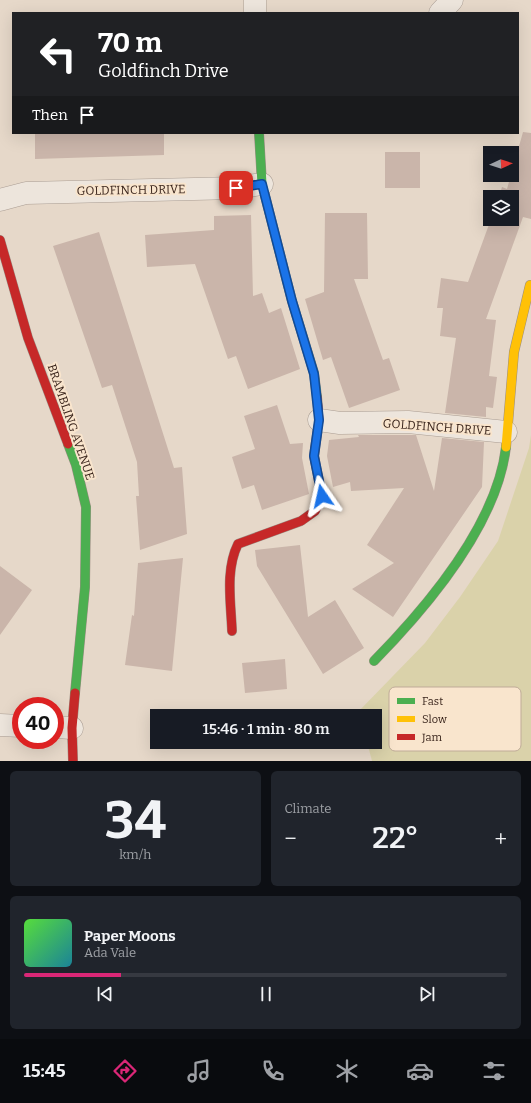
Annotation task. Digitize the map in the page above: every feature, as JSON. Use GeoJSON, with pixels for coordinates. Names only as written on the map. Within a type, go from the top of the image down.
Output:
{"type":"FeatureCollection","features":[{"type":"Feature","properties":{"kind":"street"},"geometry":{"type":"LineString","coordinates":[[255,0],[255,12]]}},
{"type":"Feature","properties":{"kind":"street"},"geometry":{"type":"LineString","coordinates":[[441,12],[452,0]]}},
{"type":"Feature","properties":{"kind":"street"},"geometry":{"type":"LineString","coordinates":[[232,631],[230,585],[232,556],[238,544],[256,536],[301,521],[315,511],[322,496],[314,456],[319,420],[314,374],[292,301],[262,184],[259,134]]}},
{"type":"Feature","properties":{"kind":"street","name":"GOLDFINCH DRIVE"},"geometry":{"type":"LineString","coordinates":[[0,200],[26,193],[236,188],[262,184]]}},
{"type":"Feature","properties":{"kind":"street","name":"BRAMBLING AVENUE"},"geometry":{"type":"LineString","coordinates":[[0,240],[5,282],[76,465],[86,507],[85,586],[64,722]]}},
{"type":"Feature","properties":{"kind":"street","name":"GOLDFINCH DRIVE"},"geometry":{"type":"LineString","coordinates":[[374,662],[410,624],[442,585],[473,535],[494,494],[504,462],[510,405],[512,362],[519,323],[530,285]]}},
{"type":"Feature","properties":{"kind":"street","name":"GOLDFINCH DRIVE"},"geometry":{"type":"LineString","coordinates":[[319,420],[340,423],[408,422],[506,432]]}},
{"type":"Feature","properties":{"kind":"street"},"geometry":{"type":"LineString","coordinates":[[0,725],[12,726]]}},
{"type":"Feature","properties":{"kind":"street","name":"BRAMBLING AVENUE"},"geometry":{"type":"LineString","coordinates":[[64,731],[73,761]]}},
{"type":"Feature","properties":{"kind":"shaded area"},"geometry":{"type":"Polygon","coordinates":[[[531,435],[531,761],[372,761],[369,749],[382,749],[382,709],[361,709],[425,643],[460,597],[498,541],[529,448],[531,435]]]}},
{"type":"Feature","properties":{"kind":"building"},"geometry":{"type":"Polygon","coordinates":[[[523,132],[531,133],[531,219],[523,217],[486,319],[496,320],[489,376],[497,377],[493,408],[486,407],[486,417],[445,413],[456,338],[440,336],[443,308],[437,308],[441,278],[468,282],[488,226],[519,226],[519,190],[501,190],[502,187],[507,189],[509,182],[519,182],[519,146],[523,132]]]}},
{"type":"Feature","properties":{"kind":"building"},"geometry":{"type":"Polygon","coordinates":[[[35,134],[164,134],[164,155],[35,159],[35,134]]]}},
{"type":"Feature","properties":{"kind":"building"},"geometry":{"type":"Polygon","coordinates":[[[385,152],[420,152],[420,188],[385,188],[385,152]]]}},
{"type":"Feature","properties":{"kind":"building"},"geometry":{"type":"Polygon","coordinates":[[[325,213],[367,213],[368,279],[354,279],[383,360],[389,358],[400,390],[349,408],[331,357],[323,360],[305,299],[324,292],[325,213]]]}},
{"type":"Feature","properties":{"kind":"building"},"geometry":{"type":"Polygon","coordinates":[[[251,215],[253,296],[262,293],[269,313],[281,308],[300,369],[248,389],[236,356],[228,359],[195,264],[147,267],[145,235],[214,230],[214,216],[251,215]]]}},
{"type":"Feature","properties":{"kind":"building"},"geometry":{"type":"Polygon","coordinates":[[[99,232],[174,468],[182,467],[187,534],[140,550],[136,496],[139,496],[137,462],[112,385],[102,388],[53,246],[99,232]]]}},
{"type":"Feature","properties":{"kind":"building"},"geometry":{"type":"Polygon","coordinates":[[[277,405],[290,444],[303,443],[302,458],[309,494],[262,510],[254,485],[242,489],[232,457],[255,449],[244,416],[277,405]]]}},
{"type":"Feature","properties":{"kind":"building"},"geometry":{"type":"Polygon","coordinates":[[[358,435],[416,435],[434,491],[442,438],[484,442],[482,487],[393,617],[352,589],[394,563],[367,545],[404,488],[351,491],[350,482],[333,487],[327,456],[329,440],[359,437],[358,435]]]}},
{"type":"Feature","properties":{"kind":"building"},"geometry":{"type":"Polygon","coordinates":[[[300,545],[308,617],[335,600],[364,648],[323,674],[257,566],[255,550],[300,545]]]}},
{"type":"Feature","properties":{"kind":"building"},"geometry":{"type":"Polygon","coordinates":[[[183,558],[172,671],[125,665],[132,615],[134,616],[138,563],[183,558]]]}},
{"type":"Feature","properties":{"kind":"building"},"geometry":{"type":"Polygon","coordinates":[[[0,566],[32,590],[0,635],[0,566]]]}},
{"type":"Feature","properties":{"kind":"building"},"geometry":{"type":"Polygon","coordinates":[[[285,659],[287,689],[245,693],[242,663],[285,659]]]}},
{"type":"Feature","properties":{"kind":"traffic: fast"},"geometry":{"type":"LineString","coordinates":[[259,134],[262,184],[292,301],[314,373],[317,397]]}},
{"type":"Feature","properties":{"kind":"traffic: fast"},"geometry":{"type":"LineString","coordinates":[[68,444],[76,465],[86,507],[85,587],[75,693]]}},
{"type":"Feature","properties":{"kind":"traffic: fast"},"geometry":{"type":"LineString","coordinates":[[374,661],[416,616],[437,590],[474,534],[489,505],[500,476],[506,447]]}},
{"type":"Feature","properties":{"kind":"traffic: slow"},"geometry":{"type":"LineString","coordinates":[[506,447],[514,352],[530,285]]}},
{"type":"Feature","properties":{"kind":"traffic: jam"},"geometry":{"type":"LineString","coordinates":[[0,240],[28,338],[68,444]]}},
{"type":"Feature","properties":{"kind":"traffic: jam"},"geometry":{"type":"LineString","coordinates":[[232,631],[230,576],[231,565],[238,544],[301,521],[315,511],[322,496],[314,456],[319,420],[317,397]]}},
{"type":"Feature","properties":{"kind":"traffic: jam"},"geometry":{"type":"LineString","coordinates":[[73,761],[72,728],[75,693]]}},
{"type":"Feature","properties":{"kind":"route"},"geometry":{"type":"LineString","coordinates":[[236,188],[262,184],[269,204],[292,301],[314,374],[319,420],[314,456],[322,496]]}}]}
